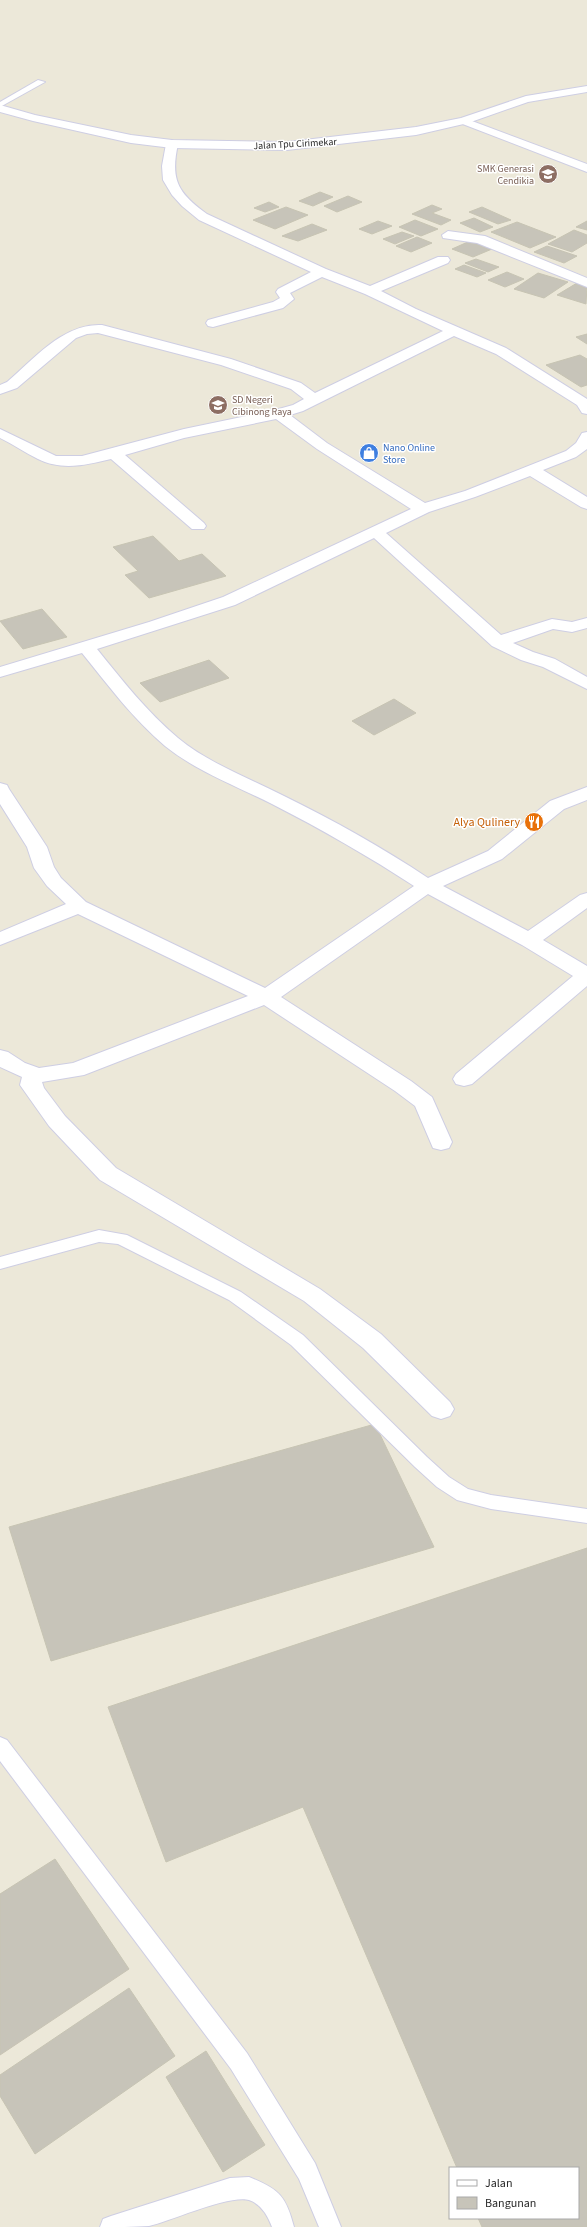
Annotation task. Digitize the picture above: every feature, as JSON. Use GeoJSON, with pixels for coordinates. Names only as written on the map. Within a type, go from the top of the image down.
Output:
{"type":"FeatureCollection","features":[{"type":"Feature","properties":{"kind":"street","name":"Jalan Tpu Cirimekar"},"geometry":{"type":"LineString","coordinates":[[0,107],[33,118],[108,135],[172,144],[300,145],[394,134],[464,121],[526,99],[587,89]]}},
{"type":"Feature","properties":{"kind":"street"},"geometry":{"type":"LineString","coordinates":[[464,121],[587,168]]}},
{"type":"Feature","properties":{"kind":"street"},"geometry":{"type":"LineString","coordinates":[[172,144],[168,173],[173,187],[190,207],[203,217],[321,272],[370,291],[411,312],[455,330],[501,352],[586,404]]}},
{"type":"Feature","properties":{"kind":"street"},"geometry":{"type":"LineString","coordinates":[[448,235],[480,239],[587,283]]}},
{"type":"Feature","properties":{"kind":"street"},"geometry":{"type":"LineString","coordinates":[[370,291],[443,260]]}},
{"type":"Feature","properties":{"kind":"street"},"geometry":{"type":"LineString","coordinates":[[213,323],[278,304],[286,299],[283,292],[321,272]]}},
{"type":"Feature","properties":{"kind":"street"},"geometry":{"type":"LineString","coordinates":[[0,390],[12,385],[71,335],[82,330],[102,329],[267,375],[296,386],[314,399]]}},
{"type":"Feature","properties":{"kind":"street"},"geometry":{"type":"LineString","coordinates":[[0,433],[56,461],[82,460],[170,437],[278,414],[298,408],[455,330]]}},
{"type":"Feature","properties":{"kind":"street"},"geometry":{"type":"LineString","coordinates":[[278,414],[300,428],[322,446],[423,509]]}},
{"type":"Feature","properties":{"kind":"street"},"geometry":{"type":"LineString","coordinates":[[0,672],[86,647],[229,601],[423,509],[532,470],[571,454],[585,443]]}},
{"type":"Feature","properties":{"kind":"street"},"geometry":{"type":"LineString","coordinates":[[112,452],[198,526]]}},
{"type":"Feature","properties":{"kind":"street"},"geometry":{"type":"LineString","coordinates":[[532,470],[587,504]]}},
{"type":"Feature","properties":{"kind":"street"},"geometry":{"type":"LineString","coordinates":[[376,532],[498,642],[527,656],[549,663],[587,684]]}},
{"type":"Feature","properties":{"kind":"street"},"geometry":{"type":"LineString","coordinates":[[498,642],[552,624],[572,627],[587,623]]}},
{"type":"Feature","properties":{"kind":"street"},"geometry":{"type":"LineString","coordinates":[[86,647],[138,710],[172,742],[195,758],[296,809],[370,852],[389,861],[427,886],[528,940],[587,975],[464,1079]]}},
{"type":"Feature","properties":{"kind":"street"},"geometry":{"type":"LineString","coordinates":[[0,789],[37,847],[44,868],[54,882],[79,906],[266,997],[403,1086],[424,1102],[441,1142]]}},
{"type":"Feature","properties":{"kind":"street"},"geometry":{"type":"LineString","coordinates":[[0,1058],[17,1068],[38,1075],[76,1070],[266,997],[427,886],[495,855],[557,805],[587,793]]}},
{"type":"Feature","properties":{"kind":"street"},"geometry":{"type":"LineString","coordinates":[[528,940],[587,899]]}},
{"type":"Feature","properties":{"kind":"street"},"geometry":{"type":"LineString","coordinates":[[0,939],[79,906]]}},
{"type":"Feature","properties":{"kind":"street"},"geometry":{"type":"LineString","coordinates":[[38,1075],[32,1079],[31,1085],[36,1093],[57,1121],[108,1174],[312,1295],[372,1340],[441,1409]]}},
{"type":"Feature","properties":{"kind":"lane"},"geometry":{"type":"LineString","coordinates":[[0,107],[41,82]]}},
{"type":"Feature","properties":{"kind":"lane"},"geometry":{"type":"LineString","coordinates":[[0,1263],[75,1240],[99,1236],[121,1239],[235,1296],[297,1340],[421,1462],[443,1482],[463,1495],[491,1502],[587,1516]]}},
{"type":"Feature","properties":{"kind":"lane"},"geometry":{"type":"LineString","coordinates":[[0,1746],[240,2061],[307,2172],[330,2227]]}},
{"type":"Feature","properties":{"kind":"lane"},"geometry":{"type":"LineString","coordinates":[[111,2227],[230,2189],[249,2188],[263,2195],[278,2209],[283,2227]]}},
{"type":"Feature","properties":{"kind":"building"},"geometry":{"type":"Polygon","coordinates":[[[320,192],[333,197],[313,206],[299,201],[320,192]]]}},
{"type":"Feature","properties":{"kind":"building"},"geometry":{"type":"Polygon","coordinates":[[[348,196],[362,202],[337,212],[324,206],[348,196]]]}},
{"type":"Feature","properties":{"kind":"building"},"geometry":{"type":"Polygon","coordinates":[[[269,202],[279,207],[265,212],[254,208],[269,202]]]}},
{"type":"Feature","properties":{"kind":"building"},"geometry":{"type":"Polygon","coordinates":[[[432,205],[442,209],[432,213],[451,220],[441,225],[412,214],[432,205]]]}},
{"type":"Feature","properties":{"kind":"building"},"geometry":{"type":"Polygon","coordinates":[[[286,207],[308,215],[275,229],[253,220],[286,207]]]}},
{"type":"Feature","properties":{"kind":"building"},"geometry":{"type":"Polygon","coordinates":[[[482,207],[511,220],[498,224],[469,212],[482,207]]]}},
{"type":"Feature","properties":{"kind":"building"},"geometry":{"type":"Polygon","coordinates":[[[474,218],[493,227],[480,232],[460,223],[474,218]]]}},
{"type":"Feature","properties":{"kind":"building"},"geometry":{"type":"Polygon","coordinates":[[[415,220],[438,229],[421,236],[399,227],[415,220]]]}},
{"type":"Feature","properties":{"kind":"building"},"geometry":{"type":"Polygon","coordinates":[[[378,221],[392,226],[372,234],[359,229],[378,221]]]}},
{"type":"Feature","properties":{"kind":"building"},"geometry":{"type":"Polygon","coordinates":[[[587,221],[587,230],[576,227],[587,221]]]}},
{"type":"Feature","properties":{"kind":"building"},"geometry":{"type":"Polygon","coordinates":[[[517,222],[556,237],[530,248],[491,232],[517,222]]]}},
{"type":"Feature","properties":{"kind":"building"},"geometry":{"type":"Polygon","coordinates":[[[312,224],[327,230],[298,241],[282,236],[312,224]]]}},
{"type":"Feature","properties":{"kind":"building"},"geometry":{"type":"Polygon","coordinates":[[[574,230],[587,235],[587,243],[572,252],[548,244],[574,230]]]}},
{"type":"Feature","properties":{"kind":"building"},"geometry":{"type":"Polygon","coordinates":[[[402,232],[414,236],[395,244],[383,239],[402,232]]]}},
{"type":"Feature","properties":{"kind":"building"},"geometry":{"type":"Polygon","coordinates":[[[417,237],[432,243],[411,252],[396,246],[417,237]]]}},
{"type":"Feature","properties":{"kind":"building"},"geometry":{"type":"Polygon","coordinates":[[[470,241],[492,249],[473,257],[452,249],[470,241]]]}},
{"type":"Feature","properties":{"kind":"building"},"geometry":{"type":"Polygon","coordinates":[[[547,246],[577,256],[564,263],[534,252],[547,246]]]}},
{"type":"Feature","properties":{"kind":"building"},"geometry":{"type":"Polygon","coordinates":[[[476,259],[499,267],[488,272],[465,263],[476,259]]]}},
{"type":"Feature","properties":{"kind":"building"},"geometry":{"type":"Polygon","coordinates":[[[464,265],[486,273],[477,277],[455,269],[464,265]]]}},
{"type":"Feature","properties":{"kind":"building"},"geometry":{"type":"Polygon","coordinates":[[[507,272],[524,279],[505,287],[488,280],[507,272]]]}},
{"type":"Feature","properties":{"kind":"building"},"geometry":{"type":"Polygon","coordinates":[[[538,273],[568,282],[544,298],[514,289],[538,273]]]}},
{"type":"Feature","properties":{"kind":"building"},"geometry":{"type":"Polygon","coordinates":[[[577,283],[587,286],[586,304],[557,295],[577,283]]]}},
{"type":"Feature","properties":{"kind":"building"},"geometry":{"type":"Polygon","coordinates":[[[587,334],[587,344],[576,337],[587,334]]]}},
{"type":"Feature","properties":{"kind":"building"},"geometry":{"type":"Polygon","coordinates":[[[580,355],[587,359],[587,385],[581,387],[546,365],[580,355]]]}},
{"type":"Feature","properties":{"kind":"building"},"geometry":{"type":"Polygon","coordinates":[[[153,536],[179,561],[202,554],[226,576],[149,598],[125,575],[138,571],[113,547],[153,536]]]}},
{"type":"Feature","properties":{"kind":"building"},"geometry":{"type":"Polygon","coordinates":[[[42,609],[67,637],[23,649],[0,621],[42,609]]]}},
{"type":"Feature","properties":{"kind":"building"},"geometry":{"type":"Polygon","coordinates":[[[209,660],[229,678],[160,702],[140,683],[209,660]]]}},
{"type":"Feature","properties":{"kind":"building"},"geometry":{"type":"Polygon","coordinates":[[[394,699],[416,713],[374,735],[352,721],[394,699]]]}},
{"type":"Feature","properties":{"kind":"building"},"geometry":{"type":"Polygon","coordinates":[[[375,1424],[434,1547],[51,1661],[9,1527],[375,1424]]]}},
{"type":"Feature","properties":{"kind":"building"},"geometry":{"type":"Polygon","coordinates":[[[587,1548],[587,2227],[482,2227],[478,2219],[579,2219],[579,2167],[457,2167],[303,1807],[166,1862],[108,1707],[587,1548]]]}},
{"type":"Feature","properties":{"kind":"building"},"geometry":{"type":"Polygon","coordinates":[[[55,1859],[129,1969],[0,2055],[0,1894],[55,1859]]]}},
{"type":"Feature","properties":{"kind":"building"},"geometry":{"type":"Polygon","coordinates":[[[129,1988],[175,2056],[35,2154],[0,2096],[0,2075],[129,1988]]]}},
{"type":"Feature","properties":{"kind":"building"},"geometry":{"type":"Polygon","coordinates":[[[206,2051],[265,2145],[223,2172],[166,2077],[206,2051]]]}},
{"type":"Feature","properties":{"kind":"place","name":"SMK Generasi Cendikia"},"geometry":{"type":"Point","coordinates":[548,174]}},
{"type":"Feature","properties":{"kind":"place","name":"SD Negeri Cibinong Raya"},"geometry":{"type":"Point","coordinates":[218,405]}},
{"type":"Feature","properties":{"kind":"place","name":"Nano Online Store"},"geometry":{"type":"Point","coordinates":[369,453]}},
{"type":"Feature","properties":{"kind":"place","name":"Alya Qulinery"},"geometry":{"type":"Point","coordinates":[534,822]}}]}
